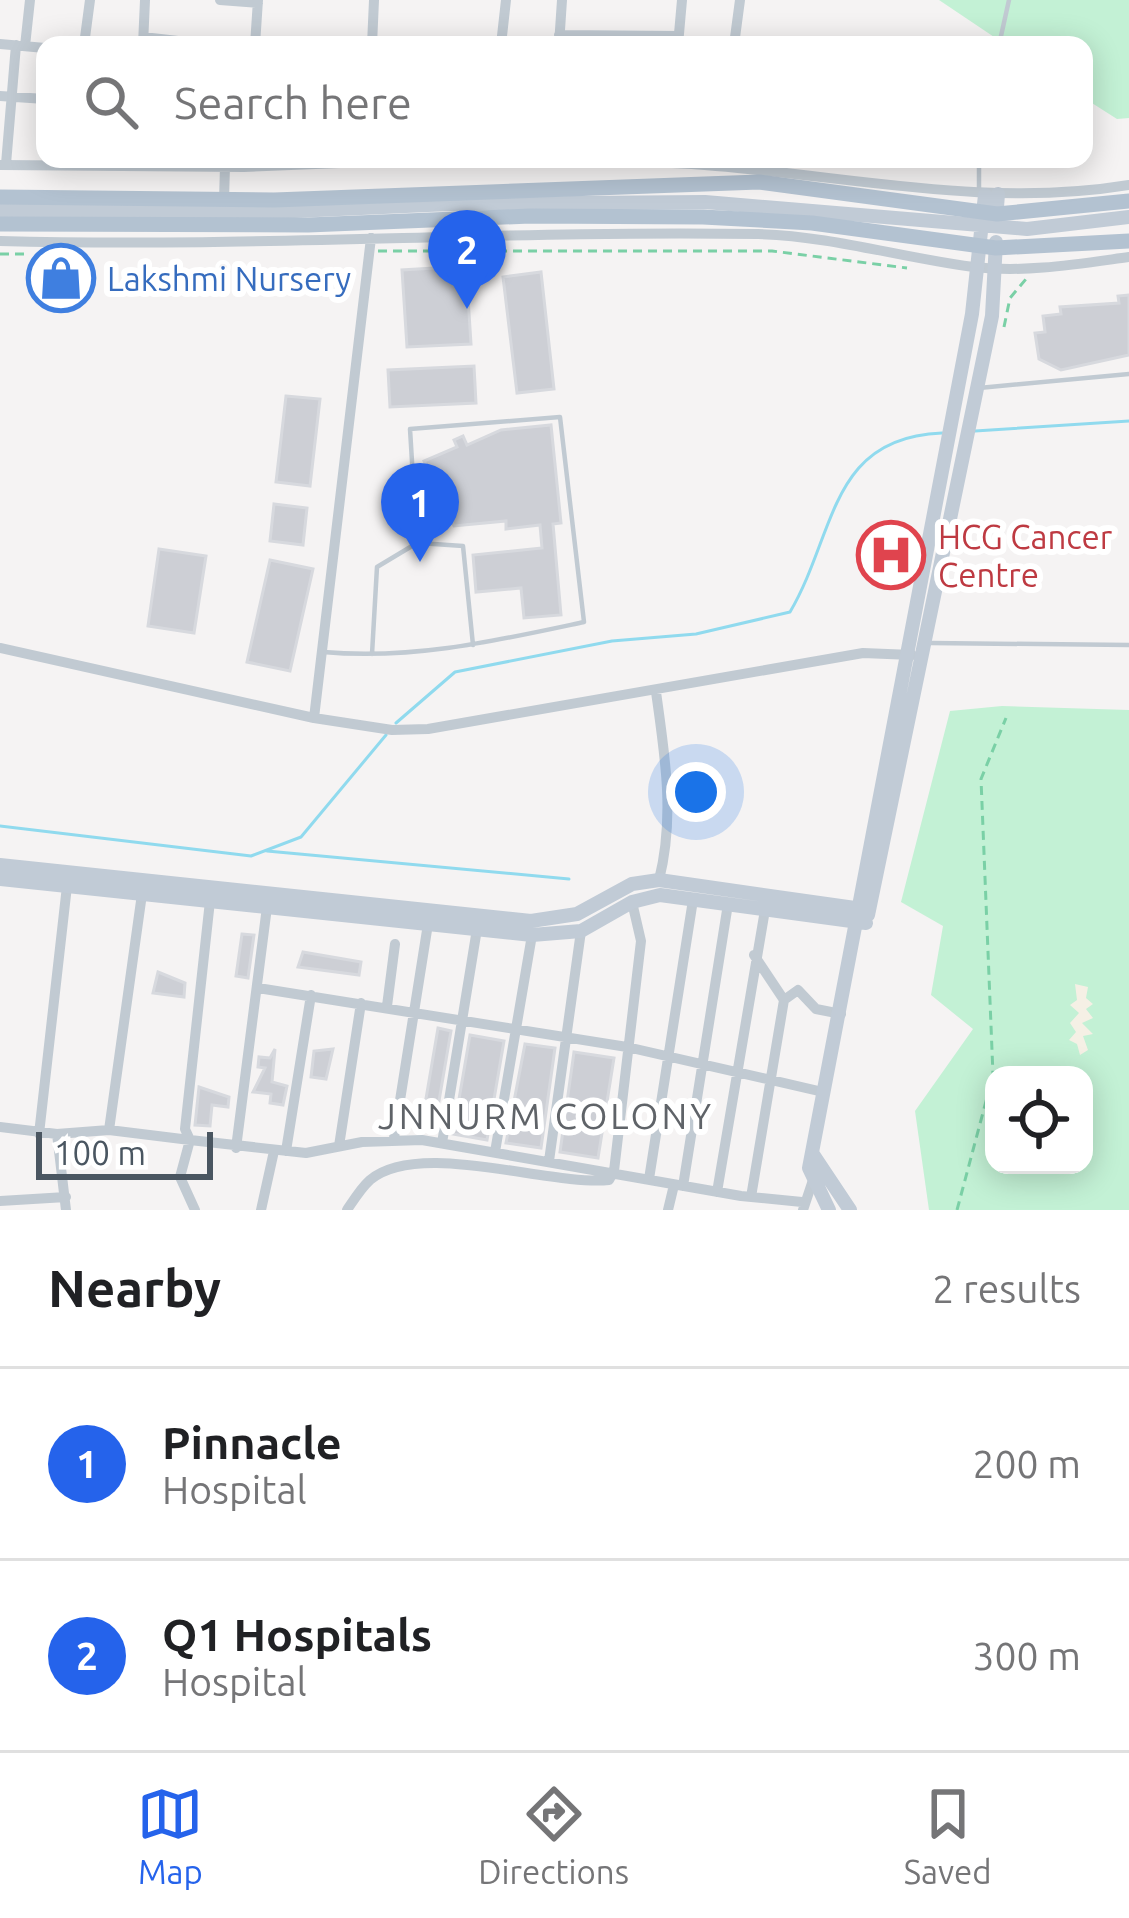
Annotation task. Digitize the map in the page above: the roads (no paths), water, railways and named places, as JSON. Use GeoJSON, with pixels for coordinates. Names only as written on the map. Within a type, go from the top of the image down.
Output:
{"type":"FeatureCollection","features":[{"type":"Feature","properties":{"kind":"main road"},"geometry":{"type":"LineString","coordinates":[[0,197],[224,200],[759,182],[990,220],[1129,201]]}},
{"type":"Feature","properties":{"kind":"main road"},"geometry":{"type":"LineString","coordinates":[[0,224],[286,226],[511,217],[703,217],[812,223],[988,247],[1129,241]]}},
{"type":"Feature","properties":{"kind":"street"},"geometry":{"type":"LineString","coordinates":[[30,0],[6,96],[3,165],[36,163]]}},
{"type":"Feature","properties":{"kind":"street"},"geometry":{"type":"LineString","coordinates":[[85,36],[90,0]]}},
{"type":"Feature","properties":{"kind":"street"},"geometry":{"type":"LineString","coordinates":[[143,36],[145,0]]}},
{"type":"Feature","properties":{"kind":"street"},"geometry":{"type":"LineString","coordinates":[[220,0],[258,2],[256,36]]}},
{"type":"Feature","properties":{"kind":"street"},"geometry":{"type":"LineString","coordinates":[[372,36],[374,0]]}},
{"type":"Feature","properties":{"kind":"street"},"geometry":{"type":"LineString","coordinates":[[501,36],[506,0]]}},
{"type":"Feature","properties":{"kind":"street"},"geometry":{"type":"LineString","coordinates":[[559,36],[562,0]]}},
{"type":"Feature","properties":{"kind":"street"},"geometry":{"type":"LineString","coordinates":[[678,36],[682,0]]}},
{"type":"Feature","properties":{"kind":"street"},"geometry":{"type":"LineString","coordinates":[[735,36],[740,0]]}},
{"type":"Feature","properties":{"kind":"street"},"geometry":{"type":"LineString","coordinates":[[0,44],[36,46]]}},
{"type":"Feature","properties":{"kind":"street"},"geometry":{"type":"LineString","coordinates":[[6,96],[36,98]]}},
{"type":"Feature","properties":{"kind":"street"},"geometry":{"type":"LineString","coordinates":[[224,200],[225,168]]}},
{"type":"Feature","properties":{"kind":"street"},"geometry":{"type":"LineString","coordinates":[[616,168],[616,188]]}},
{"type":"Feature","properties":{"kind":"street"},"geometry":{"type":"LineString","coordinates":[[786,168],[987,194],[1081,193],[1129,185]]}},
{"type":"Feature","properties":{"kind":"street"},"geometry":{"type":"LineString","coordinates":[[0,1127],[39,1134],[109,1130],[280,1151],[394,1138],[803,1206],[812,1183],[812,1153],[823,1092],[916,651],[976,388],[990,271],[987,194]]}},
{"type":"Feature","properties":{"kind":"street"},"geometry":{"type":"LineString","coordinates":[[0,210],[272,212],[450,204],[705,202],[1049,228],[1129,217]]}},
{"type":"Feature","properties":{"kind":"street"},"geometry":{"type":"LineString","coordinates":[[0,242],[370,244],[766,235],[990,271],[1129,257]]}},
{"type":"Feature","properties":{"kind":"street"},"geometry":{"type":"LineString","coordinates":[[314,718],[370,244]]}},
{"type":"Feature","properties":{"kind":"street"},"geometry":{"type":"LineString","coordinates":[[916,651],[949,432],[990,271]]}},
{"type":"Feature","properties":{"kind":"street"},"geometry":{"type":"LineString","coordinates":[[0,648],[388,730],[656,692],[863,653],[916,651]]}},
{"type":"Feature","properties":{"kind":"street"},"geometry":{"type":"LineString","coordinates":[[656,692],[668,781],[667,847],[659,880]]}},
{"type":"Feature","properties":{"kind":"street"},"geometry":{"type":"LineString","coordinates":[[0,865],[430,917],[477,929],[532,935],[581,932],[632,902],[660,895],[765,910],[861,916]]}},
{"type":"Feature","properties":{"kind":"street"},"geometry":{"type":"LineString","coordinates":[[0,879],[267,907],[531,921],[577,914],[632,884],[659,880],[861,916]]}},
{"type":"Feature","properties":{"kind":"street"},"geometry":{"type":"LineString","coordinates":[[39,1134],[67,886]]}},
{"type":"Feature","properties":{"kind":"street"},"geometry":{"type":"LineString","coordinates":[[109,1130],[142,894]]}},
{"type":"Feature","properties":{"kind":"street"},"geometry":{"type":"LineString","coordinates":[[649,1179],[693,900]]}},
{"type":"Feature","properties":{"kind":"street"},"geometry":{"type":"LineString","coordinates":[[195,1210],[180,1177],[190,1140],[184,1129],[210,901]]}},
{"type":"Feature","properties":{"kind":"street"},"geometry":{"type":"LineString","coordinates":[[346,1210],[370,1179],[394,1169],[462,1164],[609,1180],[614,1172],[641,941],[632,902]]}},
{"type":"Feature","properties":{"kind":"street"},"geometry":{"type":"LineString","coordinates":[[668,1210],[679,1185],[705,1065],[728,904]]}},
{"type":"Feature","properties":{"kind":"street"},"geometry":{"type":"LineString","coordinates":[[236,1148],[267,907]]}},
{"type":"Feature","properties":{"kind":"street"},"geometry":{"type":"LineString","coordinates":[[717,1192],[765,910]]}},
{"type":"Feature","properties":{"kind":"street"},"geometry":{"type":"LineString","coordinates":[[394,1138],[430,917]]}},
{"type":"Feature","properties":{"kind":"street"},"geometry":{"type":"LineString","coordinates":[[442,1143],[477,929]]}},
{"type":"Feature","properties":{"kind":"street"},"geometry":{"type":"LineString","coordinates":[[550,1161],[581,932]]}},
{"type":"Feature","properties":{"kind":"street"},"geometry":{"type":"LineString","coordinates":[[495,1152],[532,935]]}},
{"type":"Feature","properties":{"kind":"street"},"geometry":{"type":"LineString","coordinates":[[387,1006],[395,944]]}},
{"type":"Feature","properties":{"kind":"street"},"geometry":{"type":"LineString","coordinates":[[754,955],[784,1000]]}},
{"type":"Feature","properties":{"kind":"street"},"geometry":{"type":"LineString","coordinates":[[258,988],[627,1047],[823,1092]]}},
{"type":"Feature","properties":{"kind":"street"},"geometry":{"type":"LineString","coordinates":[[751,1197],[784,1000],[798,989],[816,1009],[841,1014]]}},
{"type":"Feature","properties":{"kind":"street"},"geometry":{"type":"LineString","coordinates":[[261,1210],[280,1151],[311,995]]}},
{"type":"Feature","properties":{"kind":"street"},"geometry":{"type":"LineString","coordinates":[[339,1146],[361,1003]]}},
{"type":"Feature","properties":{"kind":"street"},"geometry":{"type":"LineString","coordinates":[[0,1201],[66,1204],[57,1134]]}},
{"type":"Feature","properties":{"kind":"street"},"geometry":{"type":"LineString","coordinates":[[812,1153],[850,1210]]}},
{"type":"Feature","properties":{"kind":"street"},"geometry":{"type":"LineString","coordinates":[[812,1183],[829,1210]]}},
{"type":"Feature","properties":{"kind":"lane"},"geometry":{"type":"LineString","coordinates":[[1001,36],[1010,0]]}},
{"type":"Feature","properties":{"kind":"lane"},"geometry":{"type":"LineString","coordinates":[[981,168],[987,194]]}},
{"type":"Feature","properties":{"kind":"lane"},"geometry":{"type":"LineString","coordinates":[[976,388],[1129,374]]}},
{"type":"Feature","properties":{"kind":"lane"},"geometry":{"type":"LineString","coordinates":[[322,652],[436,654],[584,622],[560,417],[410,429],[417,543]]}},
{"type":"Feature","properties":{"kind":"lane"},"geometry":{"type":"LineString","coordinates":[[372,654],[377,567],[417,543],[463,546],[473,645]]}},
{"type":"Feature","properties":{"kind":"lane"},"geometry":{"type":"LineString","coordinates":[[916,651],[1129,645]]}},
{"type":"Feature","properties":{"kind":"waterway"},"geometry":{"type":"LineString","coordinates":[[975,431],[1129,421]]}},
{"type":"Feature","properties":{"kind":"waterway"},"geometry":{"type":"LineString","coordinates":[[396,723],[455,672],[612,641],[696,634],[790,612],[856,471],[877,452],[905,439],[942,433]]}},
{"type":"Feature","properties":{"kind":"waterway"},"geometry":{"type":"LineString","coordinates":[[0,826],[251,856],[301,837],[386,735]]}},
{"type":"Feature","properties":{"kind":"waterway"},"geometry":{"type":"LineString","coordinates":[[267,851],[569,879]]}},
{"type":"Feature","properties":{"kind":"place","name":"Lakshmi Nursery"},"geometry":{"type":"Point","coordinates":[61,278]}},
{"type":"Feature","properties":{"kind":"place","name":"Q1 Hospitals"},"geometry":{"type":"Point","coordinates":[467,309]}},
{"type":"Feature","properties":{"kind":"place","name":"HCG Cancer Centre"},"geometry":{"type":"Point","coordinates":[891,555]}},
{"type":"Feature","properties":{"kind":"place","name":"Pinnacle"},"geometry":{"type":"Point","coordinates":[420,562]}},
{"type":"Feature","properties":{"kind":"district","name":"JNNURM COLONY"},"geometry":{"type":"Point","coordinates":[546,1115]}}]}
